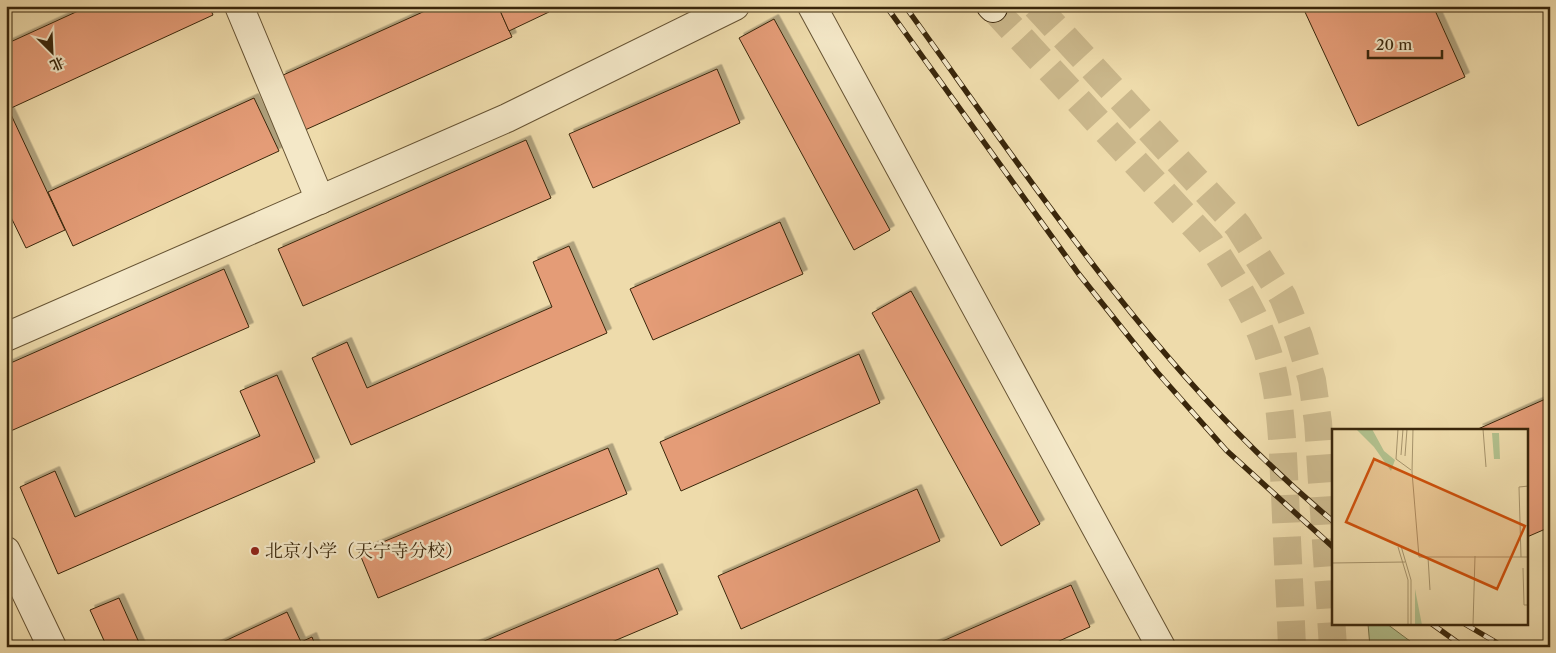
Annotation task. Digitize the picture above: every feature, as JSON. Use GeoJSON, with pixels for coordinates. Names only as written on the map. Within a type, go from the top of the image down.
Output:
{"type":"FeatureCollection","features":[{"type":"Feature","properties":{"kind":"street"},"geometry":{"type":"LineString","coordinates":[[239,6],[320,200]]}},
{"type":"Feature","properties":{"kind":"street"},"geometry":{"type":"LineString","coordinates":[[812,6],[1161,647]]}},
{"type":"Feature","properties":{"kind":"street"},"geometry":{"type":"LineString","coordinates":[[6,337],[507,118],[725,8]]}},
{"type":"Feature","properties":{"kind":"street"},"geometry":{"type":"LineString","coordinates":[[6,551],[52,647]]}},
{"type":"Feature","properties":{"kind":"green space"},"geometry":{"type":"Polygon","coordinates":[[[1368,626],[1390,626],[1418,647],[1370,647],[1368,626]]]}},
{"type":"Feature","properties":{"kind":"building"},"geometry":{"type":"Polygon","coordinates":[[[89,6],[209,6],[213,15],[9,109],[6,104],[6,44],[89,6]]]}},
{"type":"Feature","properties":{"kind":"building"},"geometry":{"type":"Polygon","coordinates":[[[436,6],[498,6],[512,37],[305,130],[281,76],[436,6]]]}},
{"type":"Feature","properties":{"kind":"building"},"geometry":{"type":"Polygon","coordinates":[[[498,6],[546,6],[549,12],[509,31],[498,6]]]}},
{"type":"Feature","properties":{"kind":"building"},"geometry":{"type":"Polygon","coordinates":[[[1316,6],[1433,6],[1465,77],[1358,126],[1305,12],[1316,6]]]}},
{"type":"Feature","properties":{"kind":"building"},"geometry":{"type":"Polygon","coordinates":[[[774,19],[890,230],[854,250],[739,38],[774,19]]]}},
{"type":"Feature","properties":{"kind":"building"},"geometry":{"type":"Polygon","coordinates":[[[717,69],[740,123],[593,188],[569,134],[717,69]]]}},
{"type":"Feature","properties":{"kind":"building"},"geometry":{"type":"Polygon","coordinates":[[[254,98],[279,151],[73,246],[48,192],[254,98]]]}},
{"type":"Feature","properties":{"kind":"building"},"geometry":{"type":"Polygon","coordinates":[[[6,104],[65,230],[26,248],[6,207],[6,104]]]}},
{"type":"Feature","properties":{"kind":"building"},"geometry":{"type":"Polygon","coordinates":[[[526,140],[551,198],[303,306],[278,249],[526,140]]]}},
{"type":"Feature","properties":{"kind":"building"},"geometry":{"type":"Polygon","coordinates":[[[780,222],[803,274],[653,340],[630,289],[780,222]]]}},
{"type":"Feature","properties":{"kind":"building"},"geometry":{"type":"Polygon","coordinates":[[[569,246],[607,333],[351,445],[312,358],[347,342],[367,388],[552,307],[533,262],[569,246]]]}},
{"type":"Feature","properties":{"kind":"building"},"geometry":{"type":"Polygon","coordinates":[[[224,269],[249,327],[6,433],[6,365],[224,269]]]}},
{"type":"Feature","properties":{"kind":"building"},"geometry":{"type":"Polygon","coordinates":[[[911,291],[1040,524],[1001,546],[872,313],[911,291]]]}},
{"type":"Feature","properties":{"kind":"building"},"geometry":{"type":"Polygon","coordinates":[[[859,354],[880,403],[681,491],[660,442],[859,354]]]}},
{"type":"Feature","properties":{"kind":"building"},"geometry":{"type":"Polygon","coordinates":[[[277,375],[315,462],[58,574],[20,487],[55,471],[75,517],[260,436],[240,391],[277,375]]]}},
{"type":"Feature","properties":{"kind":"building"},"geometry":{"type":"Polygon","coordinates":[[[1550,397],[1550,527],[1528,537],[1528,429],[1478,429],[1550,397]]]}},
{"type":"Feature","properties":{"kind":"building"},"geometry":{"type":"Polygon","coordinates":[[[608,448],[627,494],[378,598],[359,552],[608,448]]]}},
{"type":"Feature","properties":{"kind":"building"},"geometry":{"type":"Polygon","coordinates":[[[917,489],[940,541],[741,629],[718,576],[917,489]]]}},
{"type":"Feature","properties":{"kind":"building"},"geometry":{"type":"Polygon","coordinates":[[[658,568],[678,614],[600,647],[470,647],[658,568]]]}},
{"type":"Feature","properties":{"kind":"building"},"geometry":{"type":"Polygon","coordinates":[[[1071,585],[1090,627],[1046,647],[929,647],[1071,585]]]}},
{"type":"Feature","properties":{"kind":"building"},"geometry":{"type":"Polygon","coordinates":[[[119,598],[141,647],[107,647],[90,610],[119,598]]]}},
{"type":"Feature","properties":{"kind":"building"},"geometry":{"type":"Polygon","coordinates":[[[287,612],[301,642],[312,637],[316,647],[212,647],[287,612]]]}},
{"type":"Feature","properties":{"kind":"tunnel"},"geometry":{"type":"LineString","coordinates":[[1036,6],[1238,226],[1283,297],[1299,337],[1312,380],[1318,422],[1333,647]]}},
{"type":"Feature","properties":{"kind":"tunnel"},"geometry":{"type":"LineString","coordinates":[[993,8],[1210,243],[1238,288],[1257,324],[1274,374],[1280,414],[1292,647]]}},
{"type":"Feature","properties":{"kind":"railway"},"geometry":{"type":"LineString","coordinates":[[886,6],[1078,273],[1157,372],[1226,450],[1332,546]]}},
{"type":"Feature","properties":{"kind":"railway"},"geometry":{"type":"LineString","coordinates":[[905,6],[1052,211],[1156,343],[1212,406],[1271,466],[1332,520]]}},
{"type":"Feature","properties":{"kind":"railway"},"geometry":{"type":"LineString","coordinates":[[1435,626],[1464,647]]}},
{"type":"Feature","properties":{"kind":"railway"},"geometry":{"type":"LineString","coordinates":[[1468,626],[1504,647]]}},
{"type":"Feature","properties":{"kind":"place","name":"北京小学（天宁寺分校）"},"geometry":{"type":"Point","coordinates":[255,551]}}]}
